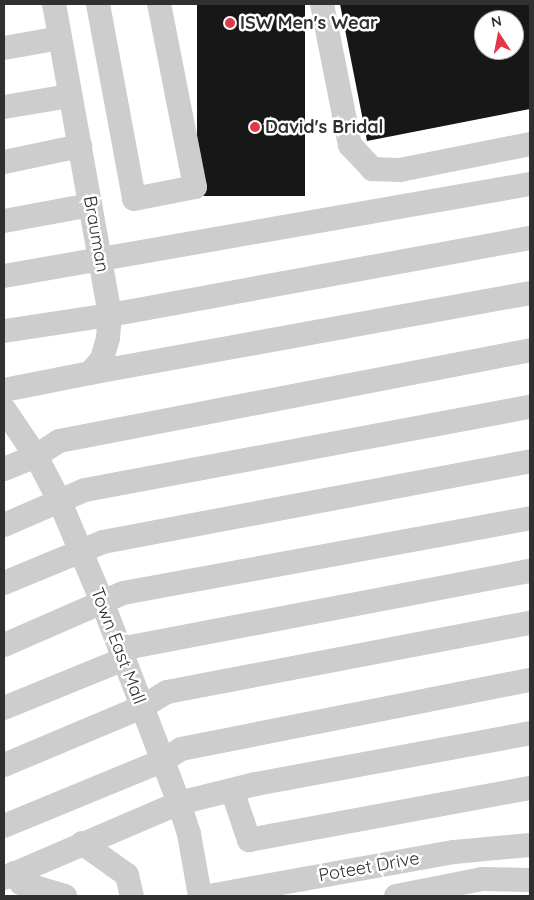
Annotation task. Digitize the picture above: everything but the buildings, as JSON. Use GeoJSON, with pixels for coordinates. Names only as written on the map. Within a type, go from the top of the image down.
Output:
{"type":"FeatureCollection","features":[{"type":"Feature","properties":{"kind":"street","name":"Brauman"},"geometry":{"type":"LineString","coordinates":[[54,4],[110,315],[108,338],[102,359],[90,373]]}},
{"type":"Feature","properties":{"kind":"street"},"geometry":{"type":"LineString","coordinates":[[98,4],[134,199],[195,187],[159,4]]}},
{"type":"Feature","properties":{"kind":"street"},"geometry":{"type":"LineString","coordinates":[[322,4],[350,145],[372,169],[400,170],[530,144]]}},
{"type":"Feature","properties":{"kind":"street"},"geometry":{"type":"LineString","coordinates":[[4,48],[60,38]]}},
{"type":"Feature","properties":{"kind":"street"},"geometry":{"type":"LineString","coordinates":[[4,107],[70,96]]}},
{"type":"Feature","properties":{"kind":"street"},"geometry":{"type":"LineString","coordinates":[[4,162],[80,146]]}},
{"type":"Feature","properties":{"kind":"street"},"geometry":{"type":"LineString","coordinates":[[4,276],[530,184]]}},
{"type":"Feature","properties":{"kind":"street"},"geometry":{"type":"LineString","coordinates":[[4,220],[90,205]]}},
{"type":"Feature","properties":{"kind":"street"},"geometry":{"type":"LineString","coordinates":[[4,330],[110,315],[530,238]]}},
{"type":"Feature","properties":{"kind":"street"},"geometry":{"type":"LineString","coordinates":[[4,390],[530,294]]}},
{"type":"Feature","properties":{"kind":"street"},"geometry":{"type":"LineString","coordinates":[[4,469],[36,456],[59,441],[530,350]]}},
{"type":"Feature","properties":{"kind":"street"},"geometry":{"type":"LineString","coordinates":[[4,525],[85,490],[530,407]]}},
{"type":"Feature","properties":{"kind":"street","name":"Town East Mall"},"geometry":{"type":"LineString","coordinates":[[4,409],[36,456],[60,502],[81,551],[179,803],[189,834],[200,896]]}},
{"type":"Feature","properties":{"kind":"street"},"geometry":{"type":"LineString","coordinates":[[4,583],[103,542],[530,461]]}},
{"type":"Feature","properties":{"kind":"street"},"geometry":{"type":"LineString","coordinates":[[4,645],[102,604],[123,593],[530,518]]}},
{"type":"Feature","properties":{"kind":"street"},"geometry":{"type":"LineString","coordinates":[[4,708],[122,654],[530,571]]}},
{"type":"Feature","properties":{"kind":"street"},"geometry":{"type":"LineString","coordinates":[[4,764],[142,707],[167,692],[530,623]]}},
{"type":"Feature","properties":{"kind":"street"},"geometry":{"type":"LineString","coordinates":[[4,826],[162,761],[181,749],[530,680]]}},
{"type":"Feature","properties":{"kind":"street"},"geometry":{"type":"LineString","coordinates":[[9,876],[82,843],[179,803],[232,790],[530,733]]}},
{"type":"Feature","properties":{"kind":"street"},"geometry":{"type":"LineString","coordinates":[[232,790],[249,840],[530,788]]}},
{"type":"Feature","properties":{"kind":"street"},"geometry":{"type":"LineString","coordinates":[[82,843],[127,875],[132,896]]}},
{"type":"Feature","properties":{"kind":"street","name":"Poteet Drive"},"geometry":{"type":"LineString","coordinates":[[210,896],[454,852],[530,845]]}},
{"type":"Feature","properties":{"kind":"street"},"geometry":{"type":"LineString","coordinates":[[9,876],[21,883],[65,896]]}},
{"type":"Feature","properties":{"kind":"street","name":"Poteet Drive"},"geometry":{"type":"LineString","coordinates":[[396,896],[482,879],[530,880]]}},
{"type":"Feature","properties":{"kind":"place","name":"ISW Men's Wear"},"geometry":{"type":"Point","coordinates":[230,23]}},
{"type":"Feature","properties":{"kind":"place","name":"David's Bridal"},"geometry":{"type":"Point","coordinates":[255,127]}}]}
